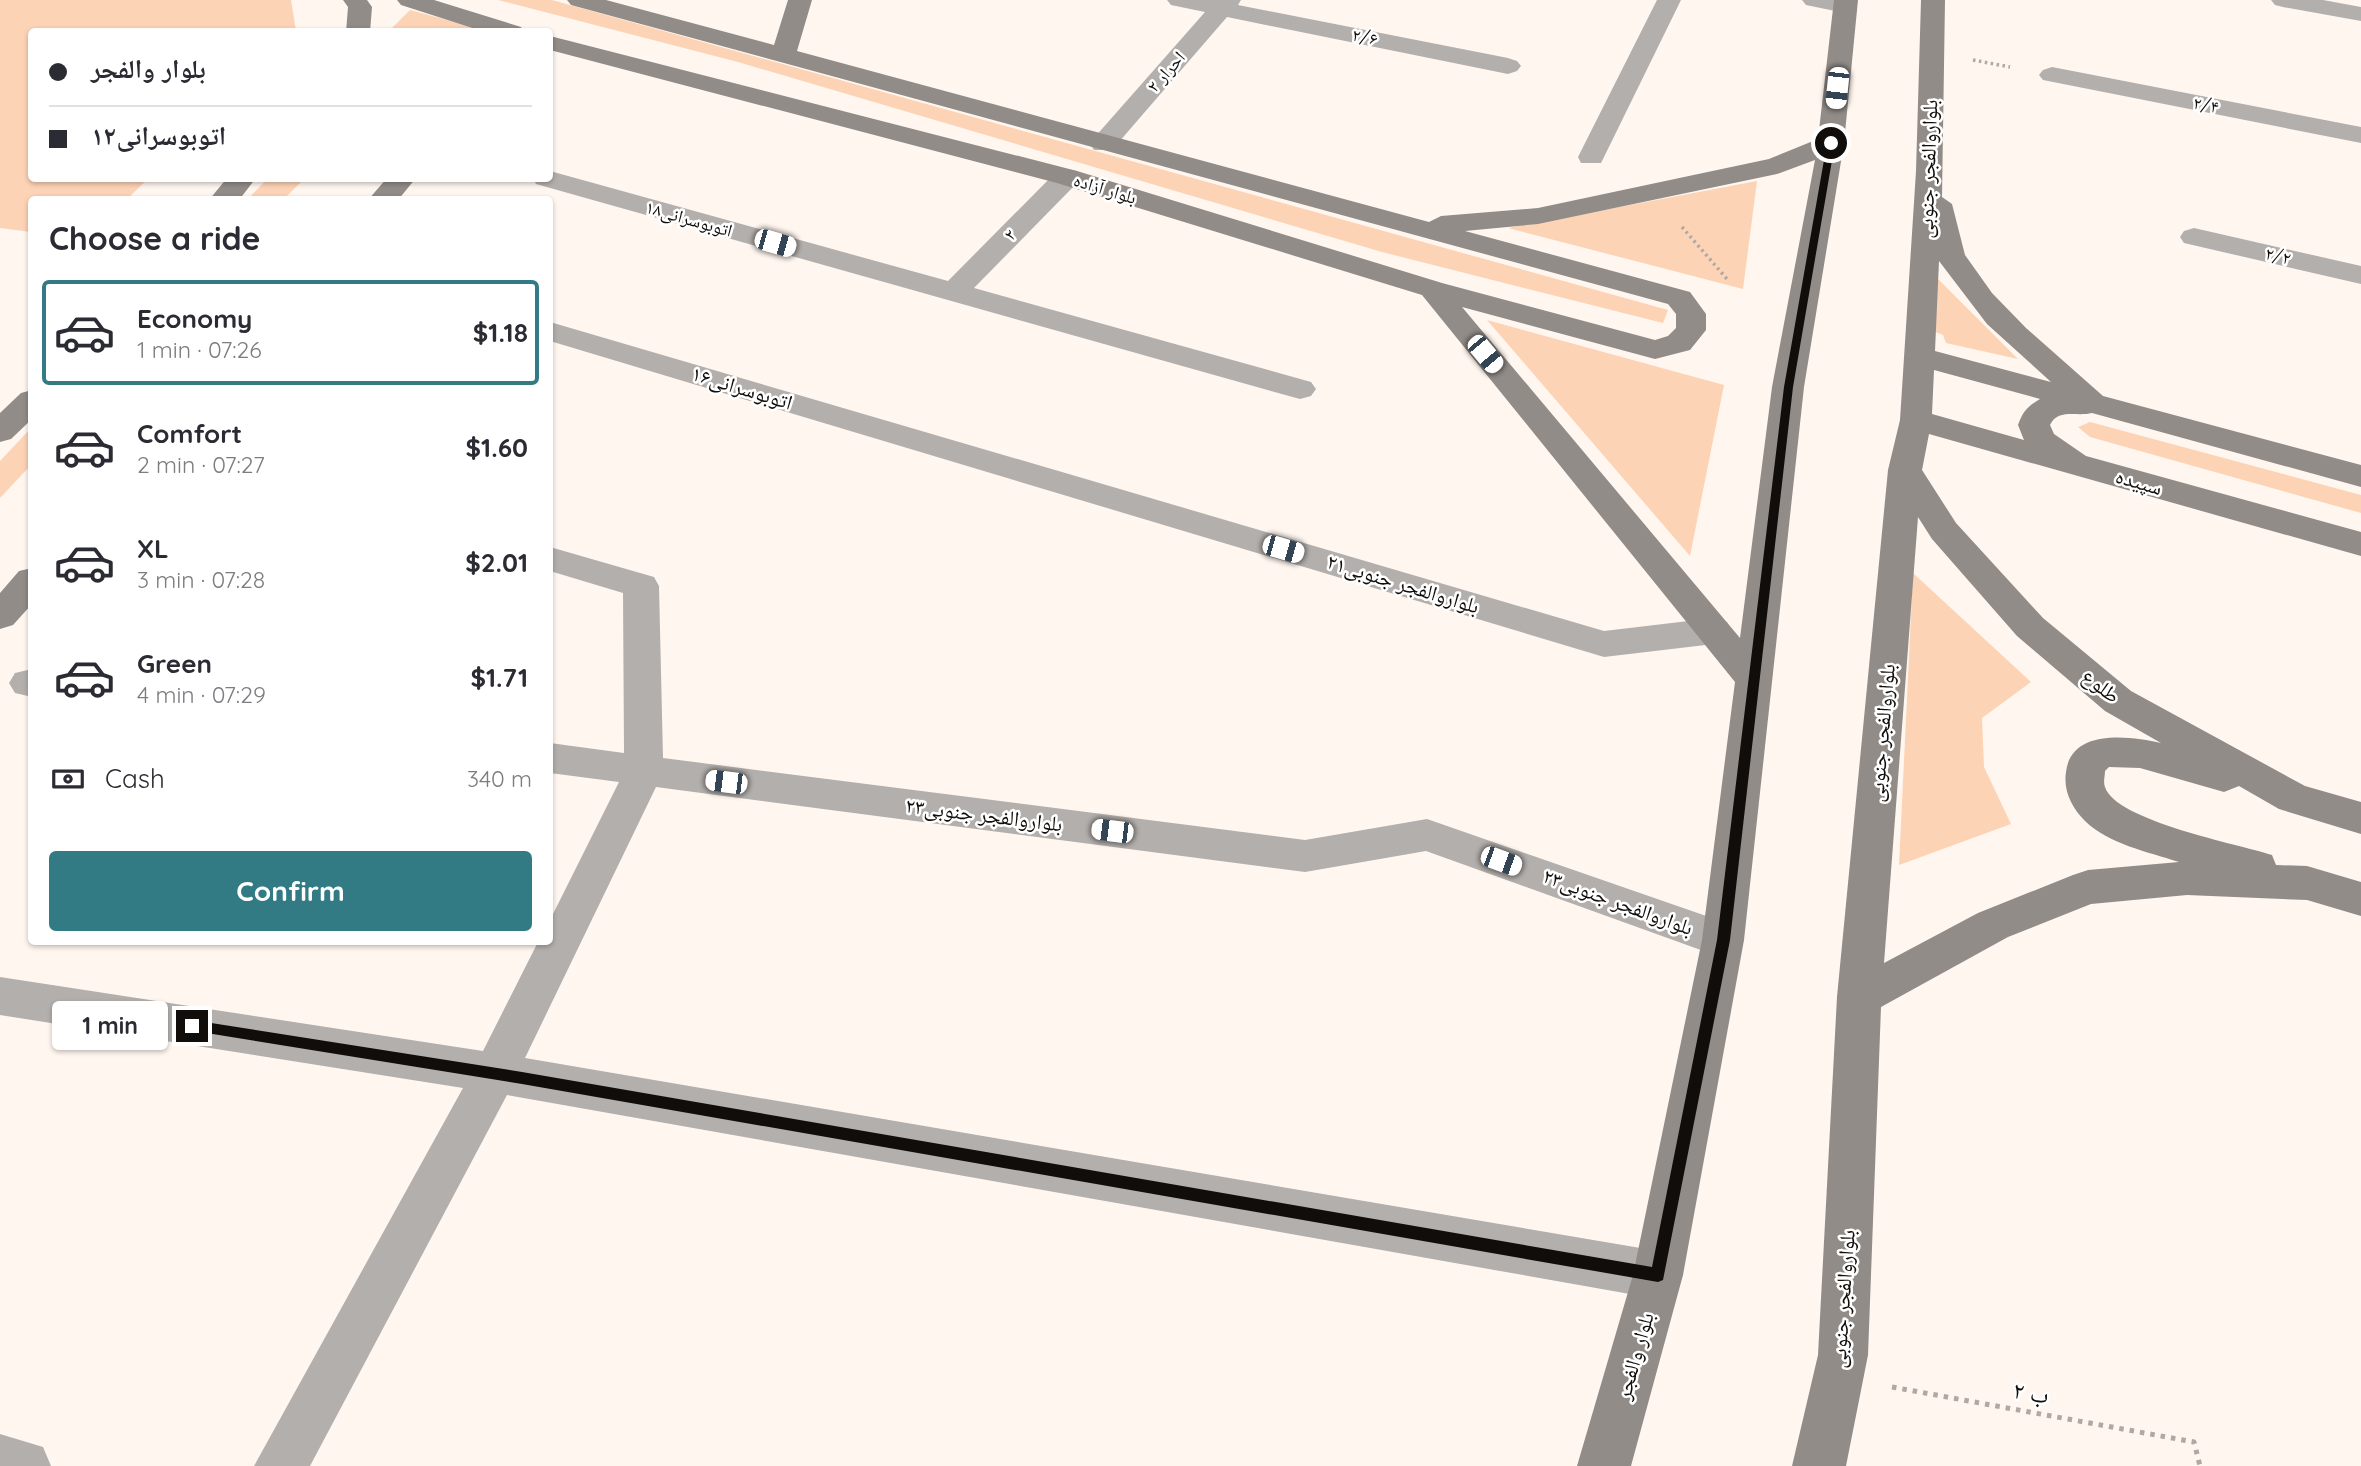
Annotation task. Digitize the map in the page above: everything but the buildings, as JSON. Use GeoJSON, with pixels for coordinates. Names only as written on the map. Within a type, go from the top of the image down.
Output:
{"type":"FeatureCollection","features":[{"type":"Feature","properties":{"kind":"main road"},"geometry":{"type":"LineString","coordinates":[[355,0],[360,8],[358,28]]}},
{"type":"Feature","properties":{"kind":"main road"},"geometry":{"type":"LineString","coordinates":[[409,0],[499,28]]}},
{"type":"Feature","properties":{"kind":"main road","name":"بلوار آزاده"},"geometry":{"type":"LineString","coordinates":[[563,47],[1067,177],[1432,289],[1655,350],[1679,343],[1691,330],[1691,314],[1679,299],[579,0]]}},
{"type":"Feature","properties":{"kind":"main road"},"geometry":{"type":"LineString","coordinates":[[783,57],[800,0]]}},
{"type":"Feature","properties":{"kind":"main road","name":"بلواروالفجر جنوبی"},"geometry":{"type":"LineString","coordinates":[[1819,1466],[1843,1355],[1859,997],[1905,470],[1916,420],[1930,171],[1933,0]]}},
{"type":"Feature","properties":{"kind":"main road","name":"بلوار والفجر"},"geometry":{"type":"LineString","coordinates":[[1604,1466],[1658,1275],[1723,940],[1788,387],[1831,143],[1835,2]]}},
{"type":"Feature","properties":{"kind":"main road"},"geometry":{"type":"LineString","coordinates":[[1416,227],[1538,216],[1777,166],[1831,143]]}},
{"type":"Feature","properties":{"kind":"main road"},"geometry":{"type":"LineString","coordinates":[[1930,171],[1952,259],[1978,295],[2037,354],[2097,405]]}},
{"type":"Feature","properties":{"kind":"main road"},"geometry":{"type":"LineString","coordinates":[[227,196],[239,182]]}},
{"type":"Feature","properties":{"kind":"main road"},"geometry":{"type":"LineString","coordinates":[[386,196],[399,182]]}},
{"type":"Feature","properties":{"kind":"main road"},"geometry":{"type":"LineString","coordinates":[[1432,289],[1752,677]]}},
{"type":"Feature","properties":{"kind":"main road"},"geometry":{"type":"LineString","coordinates":[[1918,356],[2361,476]]}},
{"type":"Feature","properties":{"kind":"main road"},"geometry":{"type":"LineString","coordinates":[[0,432],[28,404]]}},
{"type":"Feature","properties":{"kind":"main road"},"geometry":{"type":"LineString","coordinates":[[2083,467],[2041,440],[2034,425],[2038,414],[2055,404],[2097,405]]}},
{"type":"Feature","properties":{"kind":"main road","name":"سپیده"},"geometry":{"type":"LineString","coordinates":[[1916,420],[2361,544]]}},
{"type":"Feature","properties":{"kind":"main road","name":"طلوع"},"geometry":{"type":"LineString","coordinates":[[1905,470],[1944,531],[2039,635],[2118,701],[2294,798],[2361,818]]}},
{"type":"Feature","properties":{"kind":"main road"},"geometry":{"type":"LineString","coordinates":[[0,616],[28,584]]}},
{"type":"Feature","properties":{"kind":"main road"},"geometry":{"type":"LineString","coordinates":[[2294,798],[2144,753],[2121,750],[2102,752],[2088,760],[2082,773],[2084,789],[2095,805],[2112,819],[2135,830],[2361,899]]}},
{"type":"Feature","properties":{"kind":"main road"},"geometry":{"type":"LineString","coordinates":[[1859,997],[1993,925],[2088,887],[2187,878],[2307,883]]}},
{"type":"Feature","properties":{"kind":"street","name":"۲/۶"},"geometry":{"type":"LineString","coordinates":[[1179,0],[1225,4],[1508,66]]}},
{"type":"Feature","properties":{"kind":"street"},"geometry":{"type":"LineString","coordinates":[[1591,157],[1669,0]]}},
{"type":"Feature","properties":{"kind":"street"},"geometry":{"type":"LineString","coordinates":[[2283,0],[2361,14]]}},
{"type":"Feature","properties":{"kind":"street","name":"۲ احرار"},"geometry":{"type":"LineString","coordinates":[[1103,144],[1225,4]]}},
{"type":"Feature","properties":{"kind":"street","name":"۲/۴"},"geometry":{"type":"LineString","coordinates":[[2052,75],[2361,135]]}},
{"type":"Feature","properties":{"kind":"street","name":"۲"},"geometry":{"type":"LineString","coordinates":[[953,293],[1067,177]]}},
{"type":"Feature","properties":{"kind":"street","name":"اتوبوسرانی۱۸"},"geometry":{"type":"LineString","coordinates":[[553,180],[1300,389]]}},
{"type":"Feature","properties":{"kind":"street","name":"۲/۲"},"geometry":{"type":"LineString","coordinates":[[2194,237],[2361,275]]}},
{"type":"Feature","properties":{"kind":"street","name":"اتوبوسرانی۱۶"},"geometry":{"type":"LineString","coordinates":[[553,332],[935,445]]}},
{"type":"Feature","properties":{"kind":"street","name":"بلواروالفجر جنوبی۲۱"},"geometry":{"type":"LineString","coordinates":[[935,445],[1604,644],[1714,631]]}},
{"type":"Feature","properties":{"kind":"street"},"geometry":{"type":"LineString","coordinates":[[281,1466],[495,1073],[644,772],[641,586],[553,560]]}},
{"type":"Feature","properties":{"kind":"street","name":"بلواروالفجر جنوبی۲۳"},"geometry":{"type":"LineString","coordinates":[[553,758],[1305,856],[1427,835],[1723,940]]}},
{"type":"Feature","properties":{"kind":"street"},"geometry":{"type":"LineString","coordinates":[[0,996],[495,1073],[1658,1275]]}},
{"type":"Feature","properties":{"kind":"street"},"geometry":{"type":"LineString","coordinates":[[0,1461],[24,1466]]}},
{"type":"Feature","properties":{"kind":"path"},"geometry":{"type":"LineString","coordinates":[[1932,53],[2052,75]]}},
{"type":"Feature","properties":{"kind":"path"},"geometry":{"type":"LineString","coordinates":[[1677,222],[1727,279]]}},
{"type":"Feature","properties":{"kind":"path","name":"۲ ب"},"geometry":{"type":"LineString","coordinates":[[1838,1377],[2194,1442],[2200,1466]]}},
{"type":"Feature","properties":{"kind":"shaded area"},"geometry":{"type":"Polygon","coordinates":[[[0,0],[291,0],[296,28],[28,28],[28,182],[145,182],[130,196],[28,196],[28,232],[0,228],[0,0]]]}},
{"type":"Feature","properties":{"kind":"shaded area"},"geometry":{"type":"Polygon","coordinates":[[[498,0],[552,0],[1668,310],[1663,323],[1382,252],[738,62],[498,0]]]}},
{"type":"Feature","properties":{"kind":"shaded area"},"geometry":{"type":"Polygon","coordinates":[[[410,10],[477,28],[392,28],[410,10]]]}},
{"type":"Feature","properties":{"kind":"shaded area"},"geometry":{"type":"Polygon","coordinates":[[[1757,181],[1743,289],[1508,228],[1757,181]]]}},
{"type":"Feature","properties":{"kind":"shaded area"},"geometry":{"type":"Polygon","coordinates":[[[264,182],[301,182],[287,196],[251,196],[264,182]]]}},
{"type":"Feature","properties":{"kind":"shaded area"},"geometry":{"type":"Polygon","coordinates":[[[1932,273],[2018,359],[1946,343],[1943,335],[1920,326],[1932,273]]]}},
{"type":"Feature","properties":{"kind":"shaded area"},"geometry":{"type":"Polygon","coordinates":[[[1487,320],[1724,385],[1690,556],[1487,320]]]}},
{"type":"Feature","properties":{"kind":"shaded area"},"geometry":{"type":"Polygon","coordinates":[[[2090,422],[2361,495],[2361,513],[2090,437],[2078,427],[2090,422]]]}},
{"type":"Feature","properties":{"kind":"shaded area"},"geometry":{"type":"Polygon","coordinates":[[[28,431],[28,468],[0,498],[0,461],[28,431]]]}},
{"type":"Feature","properties":{"kind":"shaded area"},"geometry":{"type":"Polygon","coordinates":[[[1913,573],[2031,682],[1982,718],[1984,767],[2011,824],[1899,865],[1913,573]]]}},
{"type":"Feature","properties":{"kind":"route"},"geometry":{"type":"LineString","coordinates":[[192,1026],[522,1078],[1658,1275],[1723,940],[1788,387],[1831,143]]}}]}
